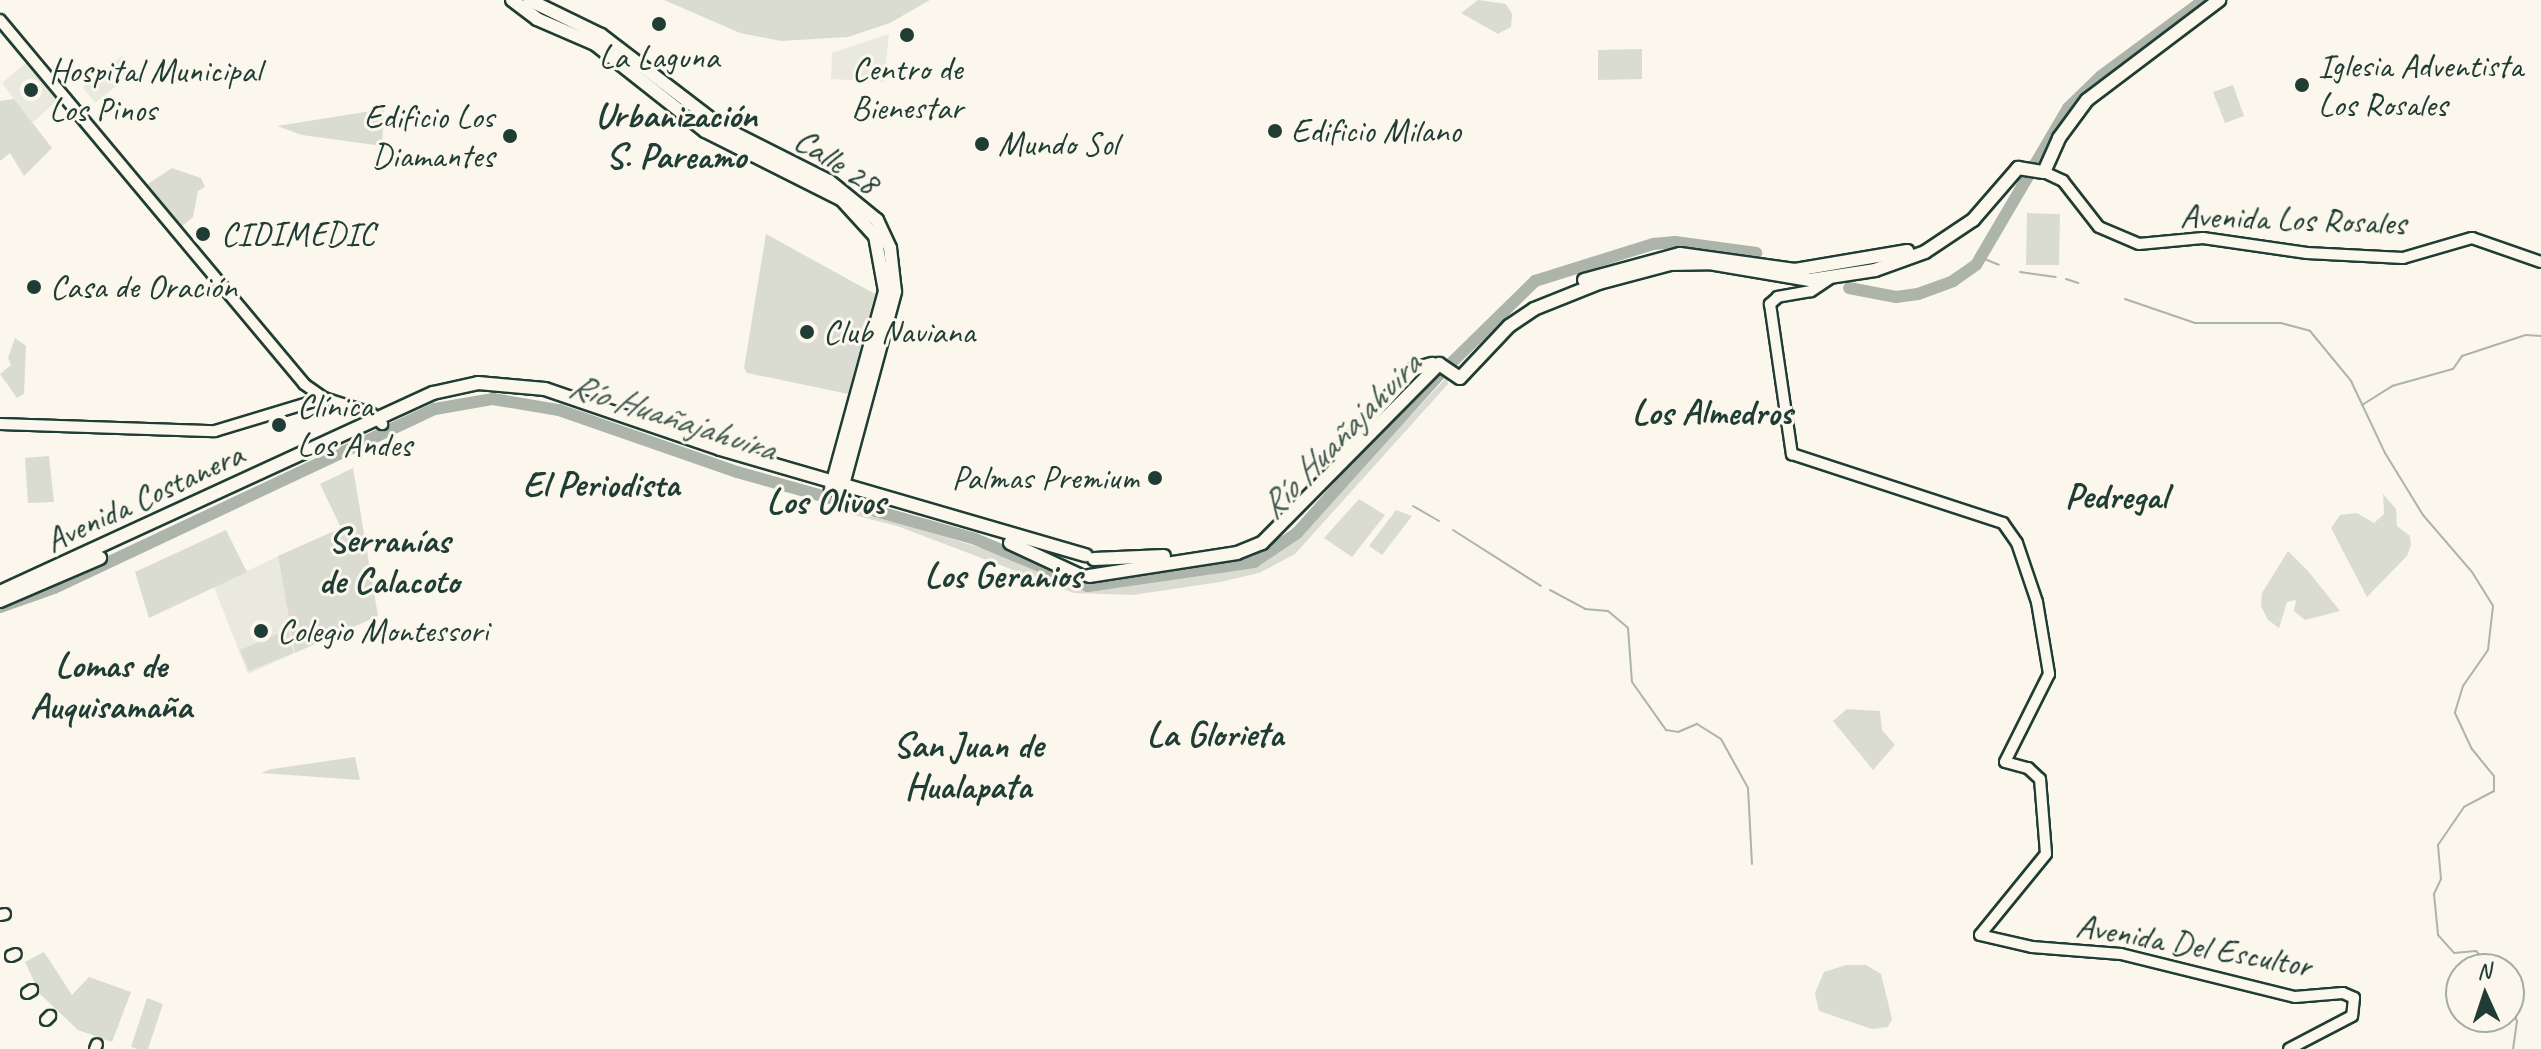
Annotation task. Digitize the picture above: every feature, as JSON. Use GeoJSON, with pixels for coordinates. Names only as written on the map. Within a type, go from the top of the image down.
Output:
{"type":"FeatureCollection","features":[{"type":"Feature","properties":{"kind":"main road","name":"Calle 28"},"geometry":{"type":"LineString","coordinates":[[512,0],[537,19],[598,39]]}},
{"type":"Feature","properties":{"kind":"main road","name":"Calle 28"},"geometry":{"type":"LineString","coordinates":[[529,0],[598,39],[718,131],[800,171],[861,210],[887,238],[890,291],[837,486]]}},
{"type":"Feature","properties":{"kind":"main road"},"geometry":{"type":"LineString","coordinates":[[2043,172],[2059,138],[2087,100],[2219,0]]}},
{"type":"Feature","properties":{"kind":"main road","name":"Avenida Los Rosales"},"geometry":{"type":"LineString","coordinates":[[2022,168],[2043,172]]}},
{"type":"Feature","properties":{"kind":"main road","name":"Avenida Costanera"},"geometry":{"type":"LineString","coordinates":[[837,486],[983,533],[1084,575],[1253,548],[1278,528],[1401,383],[1449,371],[1522,317],[1626,275],[1670,264],[1709,263],[1829,279],[1875,270],[1925,252],[1965,227],[2022,168]]}},
{"type":"Feature","properties":{"kind":"main road","name":"Avenida Costanera"},"geometry":{"type":"LineString","coordinates":[[1797,275],[1896,255],[1965,227]]}},
{"type":"Feature","properties":{"kind":"main road"},"geometry":{"type":"LineString","coordinates":[[1875,270],[1896,255]]}},
{"type":"Feature","properties":{"kind":"main road","name":"Avenida Costanera"},"geometry":{"type":"LineString","coordinates":[[0,592],[379,421],[445,397],[514,391],[571,404],[719,452],[1090,557],[1134,560],[1235,546],[1257,538],[1414,369],[1449,371]]}},
{"type":"Feature","properties":{"kind":"main road","name":"Avenida Costanera"},"geometry":{"type":"LineString","coordinates":[[0,601],[50,582],[379,421]]}},
{"type":"Feature","properties":{"kind":"main road"},"geometry":{"type":"LineString","coordinates":[[1090,557],[1095,569],[1084,575],[1075,563],[1090,557]]}},
{"type":"Feature","properties":{"kind":"street"},"geometry":{"type":"LineString","coordinates":[[0,20],[304,384],[324,398],[358,407],[379,421]]}},
{"type":"Feature","properties":{"kind":"street","name":"Avenida Los Rosales"},"geometry":{"type":"LineString","coordinates":[[2043,172],[2063,181],[2099,227],[2139,244],[2203,238],[2307,253],[2403,258],[2472,238],[2541,262]]}},
{"type":"Feature","properties":{"kind":"street","name":"Avenida Costanera"},"geometry":{"type":"LineString","coordinates":[[1793,295],[1797,275]]}},
{"type":"Feature","properties":{"kind":"street","name":"Avenida Costanera"},"geometry":{"type":"LineString","coordinates":[[1829,279],[1770,304],[1792,454],[1961,505],[2012,531],[2037,602],[2049,674],[2005,762],[2038,775],[2046,854],[1980,935]]}},
{"type":"Feature","properties":{"kind":"street"},"geometry":{"type":"LineString","coordinates":[[291,408],[302,398],[304,384]]}},
{"type":"Feature","properties":{"kind":"street"},"geometry":{"type":"LineString","coordinates":[[0,424],[215,431],[324,398]]}},
{"type":"Feature","properties":{"kind":"street","name":"Avenida Del Escultor"},"geometry":{"type":"LineString","coordinates":[[1980,935],[2032,947],[2121,954],[2295,997],[2343,993],[2354,998],[2352,1016],[2289,1049]]}},
{"type":"Feature","properties":{"kind":"shaded area"},"geometry":{"type":"Polygon","coordinates":[[[664,0],[930,0],[890,23],[848,37],[781,41],[740,33],[664,0]]]}},
{"type":"Feature","properties":{"kind":"shaded area"},"geometry":{"type":"Polygon","coordinates":[[[1478,0],[1506,4],[1512,14],[1511,27],[1498,34],[1461,13],[1478,0]]]}},
{"type":"Feature","properties":{"kind":"shaded area"},"geometry":{"type":"Polygon","coordinates":[[[889,34],[884,82],[831,79],[832,53],[889,34]]]}},
{"type":"Feature","properties":{"kind":"shaded area"},"geometry":{"type":"Polygon","coordinates":[[[1642,49],[1642,79],[1598,80],[1598,50],[1642,49]]]}},
{"type":"Feature","properties":{"kind":"shaded area"},"geometry":{"type":"Polygon","coordinates":[[[122,56],[134,72],[95,103],[83,87],[122,56]]]}},
{"type":"Feature","properties":{"kind":"shaded area","name":"Hospital Municipal Los Pinos"},"geometry":{"type":"Polygon","coordinates":[[[28,61],[60,98],[32,123],[2,83],[28,61]]]}},
{"type":"Feature","properties":{"kind":"shaded area"},"geometry":{"type":"Polygon","coordinates":[[[2233,85],[2244,116],[2225,123],[2213,92],[2233,85]]]}},
{"type":"Feature","properties":{"kind":"shaded area"},"geometry":{"type":"Polygon","coordinates":[[[14,99],[52,148],[24,176],[10,153],[0,161],[0,101],[14,99]]]}},
{"type":"Feature","properties":{"kind":"shaded area"},"geometry":{"type":"Polygon","coordinates":[[[384,109],[382,146],[302,135],[277,126],[384,109]]]}},
{"type":"Feature","properties":{"kind":"shaded area"},"geometry":{"type":"Polygon","coordinates":[[[172,168],[201,178],[205,187],[198,191],[193,217],[180,228],[145,186],[172,168]]]}},
{"type":"Feature","properties":{"kind":"shaded area"},"geometry":{"type":"Polygon","coordinates":[[[2027,213],[2060,214],[2059,265],[2026,265],[2027,213]]]}},
{"type":"Feature","properties":{"kind":"shaded area","name":"Club Naviana"},"geometry":{"type":"Polygon","coordinates":[[[766,234],[875,294],[848,394],[747,373],[744,368],[766,234]]]}},
{"type":"Feature","properties":{"kind":"shaded area"},"geometry":{"type":"Polygon","coordinates":[[[15,338],[26,346],[24,394],[17,398],[0,374],[11,365],[8,358],[15,338]]]}},
{"type":"Feature","properties":{"kind":"shaded area"},"geometry":{"type":"Polygon","coordinates":[[[1447,377],[1448,384],[1295,554],[1259,573],[1220,582],[1133,595],[1074,593],[897,526],[850,514],[845,506],[1007,556],[1089,590],[1251,566],[1287,547],[1447,377]]]}},
{"type":"Feature","properties":{"kind":"shaded area"},"geometry":{"type":"Polygon","coordinates":[[[49,456],[54,502],[28,503],[25,458],[49,456]]]}},
{"type":"Feature","properties":{"kind":"shaded area"},"geometry":{"type":"Polygon","coordinates":[[[353,468],[378,616],[295,653],[278,556],[341,528],[320,484],[353,468]]]}},
{"type":"Feature","properties":{"kind":"shaded area"},"geometry":{"type":"Polygon","coordinates":[[[2383,494],[2396,509],[2397,526],[2410,536],[2411,545],[2407,556],[2367,597],[2331,528],[2340,515],[2357,513],[2374,523],[2384,514],[2383,494]]]}},
{"type":"Feature","properties":{"kind":"shaded area"},"geometry":{"type":"Polygon","coordinates":[[[1359,499],[1385,515],[1352,557],[1324,538],[1359,499]]]}},
{"type":"Feature","properties":{"kind":"shaded area"},"geometry":{"type":"Polygon","coordinates":[[[1396,510],[1412,516],[1382,555],[1369,546],[1396,510]]]}},
{"type":"Feature","properties":{"kind":"shaded area"},"geometry":{"type":"Polygon","coordinates":[[[226,530],[247,572],[149,618],[135,572],[226,530]]]}},
{"type":"Feature","properties":{"kind":"shaded area"},"geometry":{"type":"Polygon","coordinates":[[[2288,551],[2340,611],[2305,620],[2294,611],[2296,600],[2287,602],[2279,628],[2268,620],[2261,606],[2262,593],[2288,551]]]}},
{"type":"Feature","properties":{"kind":"shaded area","name":"Colegio Montessori"},"geometry":{"type":"Polygon","coordinates":[[[278,556],[295,653],[248,674],[214,587],[278,556]]]}},
{"type":"Feature","properties":{"kind":"shaded area"},"geometry":{"type":"Polygon","coordinates":[[[288,629],[293,653],[249,671],[240,650],[288,629]]]}},
{"type":"Feature","properties":{"kind":"shaded area"},"geometry":{"type":"Polygon","coordinates":[[[1847,709],[1880,711],[1882,730],[1895,745],[1873,770],[1833,721],[1847,709]]]}},
{"type":"Feature","properties":{"kind":"shaded area"},"geometry":{"type":"Polygon","coordinates":[[[355,757],[360,780],[261,773],[272,769],[355,757]]]}},
{"type":"Feature","properties":{"kind":"shaded area"},"geometry":{"type":"Polygon","coordinates":[[[44,952],[72,995],[89,977],[131,992],[112,1042],[78,1030],[40,994],[25,962],[44,952]]]}},
{"type":"Feature","properties":{"kind":"shaded area"},"geometry":{"type":"Polygon","coordinates":[[[1846,965],[1866,965],[1881,974],[1892,1019],[1888,1027],[1872,1029],[1819,1011],[1815,993],[1824,972],[1846,965]]]}},
{"type":"Feature","properties":{"kind":"shaded area"},"geometry":{"type":"Polygon","coordinates":[[[147,998],[163,1004],[148,1049],[138,1049],[131,1047],[147,998]]]}},
{"type":"Feature","properties":{"kind":"waterway","name":"Río Huañajahuira"},"geometry":{"type":"LineString","coordinates":[[1849,288],[1896,297],[1918,294],[1953,281],[1976,265],[2068,108],[2101,76],[2204,0]]}},
{"type":"Feature","properties":{"kind":"waterway","name":"Río Huañajahuira"},"geometry":{"type":"LineString","coordinates":[[0,607],[54,588],[435,409],[493,399],[559,410],[737,472],[975,539],[1088,586],[1254,562],[1297,533],[1436,378],[1535,281],[1653,244],[1675,242],[1756,253]]}},
{"type":"Feature","properties":{"kind":"waterway"},"geometry":{"type":"LineString","coordinates":[[1982,258],[1999,265]]}},
{"type":"Feature","properties":{"kind":"waterway"},"geometry":{"type":"LineString","coordinates":[[2020,272],[2056,277]]}},
{"type":"Feature","properties":{"kind":"waterway"},"geometry":{"type":"LineString","coordinates":[[2066,279],[2078,283]]}},
{"type":"Feature","properties":{"kind":"waterway"},"geometry":{"type":"LineString","coordinates":[[2125,299],[2195,323],[2281,323],[2310,331],[2351,381],[2385,453],[2423,515],[2472,572],[2493,606],[2488,650],[2463,686],[2455,713],[2472,749],[2494,776],[2494,791],[2464,807],[2438,845],[2441,879],[2434,894],[2438,935],[2454,953]]}},
{"type":"Feature","properties":{"kind":"waterway"},"geometry":{"type":"LineString","coordinates":[[2362,405],[2392,386],[2453,369],[2462,356],[2526,335],[2541,336]]}},
{"type":"Feature","properties":{"kind":"waterway"},"geometry":{"type":"LineString","coordinates":[[1413,506],[1439,521]]}},
{"type":"Feature","properties":{"kind":"waterway"},"geometry":{"type":"LineString","coordinates":[[1453,530],[1541,586]]}},
{"type":"Feature","properties":{"kind":"waterway"},"geometry":{"type":"LineString","coordinates":[[1550,590],[1585,609],[1608,611],[1628,628],[1632,682],[1666,730],[1678,732],[1697,724],[1721,739],[1748,788],[1752,864]]}},
{"type":"Feature","properties":{"kind":"waterway"},"geometry":{"type":"LineString","coordinates":[[2454,953],[2478,953]]}},
{"type":"Feature","properties":{"kind":"waterway"},"geometry":{"type":"LineString","coordinates":[[2513,1049],[2515,1033]]}},
{"type":"Feature","properties":{"kind":"place","name":"La Laguna"},"geometry":{"type":"Point","coordinates":[659,24]}},
{"type":"Feature","properties":{"kind":"place","name":"Centro de Bienestar"},"geometry":{"type":"Point","coordinates":[907,35]}},
{"type":"Feature","properties":{"kind":"place","name":"Iglesia Adventista Los Rosales"},"geometry":{"type":"Point","coordinates":[2302,85]}},
{"type":"Feature","properties":{"kind":"place","name":"Hospital Municipal Los Pinos"},"geometry":{"type":"Point","coordinates":[31,90]}},
{"type":"Feature","properties":{"kind":"place","name":"Edificio Milano"},"geometry":{"type":"Point","coordinates":[1275,131]}},
{"type":"Feature","properties":{"kind":"place","name":"Edificio Los Diamantes"},"geometry":{"type":"Point","coordinates":[510,136]}},
{"type":"Feature","properties":{"kind":"place","name":"Mundo Sol"},"geometry":{"type":"Point","coordinates":[982,144]}},
{"type":"Feature","properties":{"kind":"place","name":"CIDIMEDIC"},"geometry":{"type":"Point","coordinates":[203,234]}},
{"type":"Feature","properties":{"kind":"place","name":"Casa de Oración"},"geometry":{"type":"Point","coordinates":[34,287]}},
{"type":"Feature","properties":{"kind":"place","name":"Club Naviana"},"geometry":{"type":"Point","coordinates":[807,332]}},
{"type":"Feature","properties":{"kind":"place","name":"Clínica Los Andes"},"geometry":{"type":"Point","coordinates":[279,425]}},
{"type":"Feature","properties":{"kind":"place","name":"Palmas Premium"},"geometry":{"type":"Point","coordinates":[1155,478]}},
{"type":"Feature","properties":{"kind":"place","name":"Colegio Montessori"},"geometry":{"type":"Point","coordinates":[261,631]}},
{"type":"Feature","properties":{"kind":"district","name":"Urbanización S. Pareamo"},"geometry":{"type":"Point","coordinates":[676,136]}},
{"type":"Feature","properties":{"kind":"district","name":"Los Almedros"},"geometry":{"type":"Point","coordinates":[1712,413]}},
{"type":"Feature","properties":{"kind":"district","name":"El Periodista"},"geometry":{"type":"Point","coordinates":[601,485]}},
{"type":"Feature","properties":{"kind":"district","name":"Pedregal"},"geometry":{"type":"Point","coordinates":[2116,497]}},
{"type":"Feature","properties":{"kind":"district","name":"Los Olivos"},"geometry":{"type":"Point","coordinates":[826,502]}},
{"type":"Feature","properties":{"kind":"district","name":"Serranías de Calacoto"},"geometry":{"type":"Point","coordinates":[389,560]}},
{"type":"Feature","properties":{"kind":"district","name":"Los Geranios"},"geometry":{"type":"Point","coordinates":[1003,576]}},
{"type":"Feature","properties":{"kind":"district","name":"Lomas de Auquisamaña"},"geometry":{"type":"Point","coordinates":[111,686]}},
{"type":"Feature","properties":{"kind":"district","name":"La Glorieta"},"geometry":{"type":"Point","coordinates":[1215,735]}},
{"type":"Feature","properties":{"kind":"district","name":"San Juan de Hualapata"},"geometry":{"type":"Point","coordinates":[968,766]}}]}
